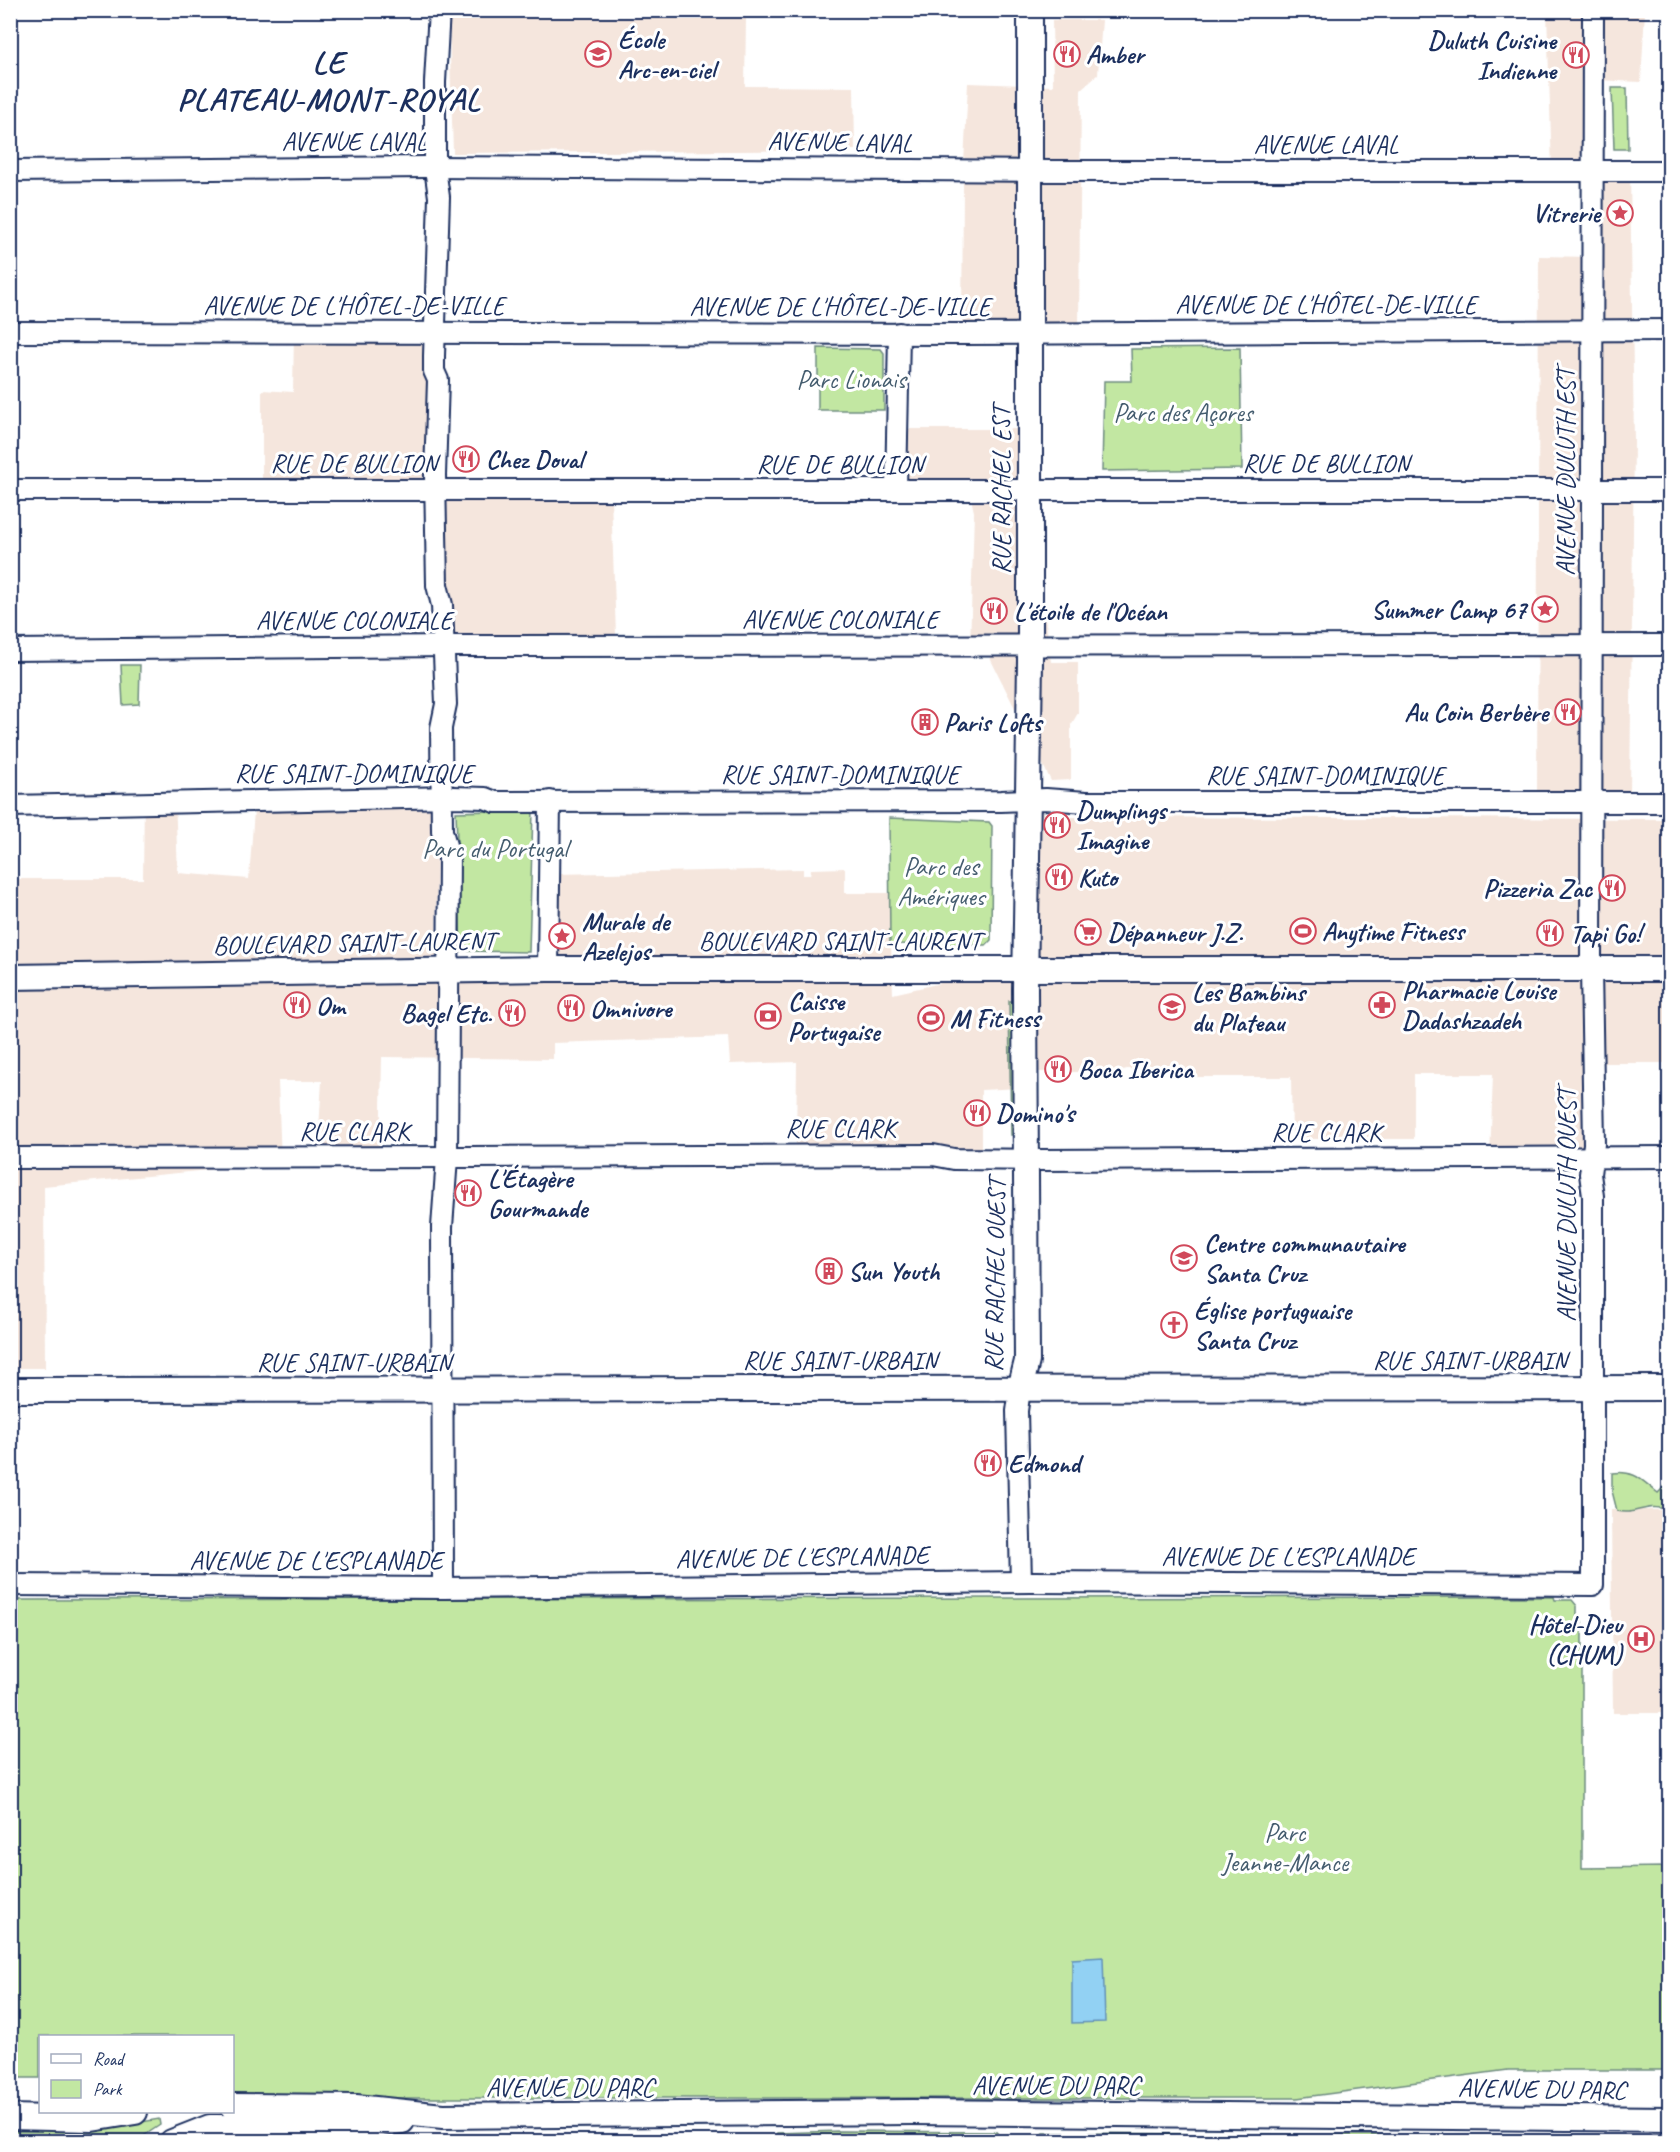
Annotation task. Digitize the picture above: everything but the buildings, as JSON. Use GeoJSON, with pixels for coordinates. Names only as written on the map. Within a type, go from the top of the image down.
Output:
{"type":"FeatureCollection","features":[{"type":"Feature","properties":{"kind":"main road","name":"RUE RACHEL EST"},"geometry":{"type":"LineString","coordinates":[[1025,969],[1030,646],[1030,10]]}},
{"type":"Feature","properties":{"kind":"main road","name":"BOULEVARD SAINT-LAURENT"},"geometry":{"type":"LineString","coordinates":[[10,977],[548,969],[1670,969]]}},
{"type":"Feature","properties":{"kind":"main road","name":"RUE RACHEL OUEST"},"geometry":{"type":"LineString","coordinates":[[1020,1389],[1027,1361],[1025,969]]}},
{"type":"Feature","properties":{"kind":"main road","name":"RUE SAINT-URBAIN"},"geometry":{"type":"LineString","coordinates":[[10,1390],[1670,1388]]}},
{"type":"Feature","properties":{"kind":"main road","name":"AVENUE DU PARC"},"geometry":{"type":"LineString","coordinates":[[234,2106],[356,2107],[443,2116],[912,2112],[1670,2119]]}},
{"type":"Feature","properties":{"kind":"main road"},"geometry":{"type":"LineString","coordinates":[[10,2117],[92,2119],[129,2113]]}},
{"type":"Feature","properties":{"kind":"main road","name":"AVENUE DU PARC"},"geometry":{"type":"LineString","coordinates":[[172,2142],[210,2127],[353,2128],[443,2116]]}},
{"type":"Feature","properties":{"kind":"street"},"geometry":{"type":"LineString","coordinates":[[439,10],[435,168],[439,197],[434,356],[434,371],[438,380],[435,490],[437,585],[442,604],[446,704],[441,728],[442,831],[450,856],[447,1158],[442,1227],[442,1588]]}},
{"type":"Feature","properties":{"kind":"street","name":"AVENUE DULUTH EST"},"geometry":{"type":"LineString","coordinates":[[1591,969],[1592,329],[1595,171],[1593,10]]}},
{"type":"Feature","properties":{"kind":"street","name":"AVENUE LAVAL"},"geometry":{"type":"LineString","coordinates":[[10,171],[435,168],[1670,171]]}},
{"type":"Feature","properties":{"kind":"street","name":"AVENUE DE L'HÔTEL-DE-VILLE"},"geometry":{"type":"LineString","coordinates":[[10,332],[1030,333],[1670,330]]}},
{"type":"Feature","properties":{"kind":"street"},"geometry":{"type":"LineString","coordinates":[[896,490],[899,333]]}},
{"type":"Feature","properties":{"kind":"street","name":"RUE DE BULLION"},"geometry":{"type":"LineString","coordinates":[[10,490],[1670,490]]}},
{"type":"Feature","properties":{"kind":"street","name":"AVENUE COLONIALE"},"geometry":{"type":"LineString","coordinates":[[10,650],[1670,645]]}},
{"type":"Feature","properties":{"kind":"street","name":"RUE SAINT-DOMINIQUE"},"geometry":{"type":"LineString","coordinates":[[10,806],[443,798],[485,798],[495,802],[1029,799],[1670,802]]}},
{"type":"Feature","properties":{"kind":"street"},"geometry":{"type":"LineString","coordinates":[[548,969],[550,801]]}},
{"type":"Feature","properties":{"kind":"street","name":"AVENUE DULUTH OUEST"},"geometry":{"type":"LineString","coordinates":[[1591,969],[1594,1144],[1590,1174],[1593,1196],[1593,1585]]}},
{"type":"Feature","properties":{"kind":"street","name":"RUE CLARK"},"geometry":{"type":"LineString","coordinates":[[10,1158],[933,1155],[954,1159],[1670,1157]]}},
{"type":"Feature","properties":{"kind":"street","name":"RUE RACHEL OUEST"},"geometry":{"type":"LineString","coordinates":[[1020,1389],[1017,1411],[1021,1582]]}},
{"type":"Feature","properties":{"kind":"street","name":"AVENUE DE L'ESPLANADE"},"geometry":{"type":"LineString","coordinates":[[10,1585],[442,1588],[1021,1582],[1593,1585]]}},
{"type":"Feature","properties":{"kind":"shaded area"},"geometry":{"type":"Polygon","coordinates":[[[1547,11],[1645,11],[1641,82],[1595,80],[1595,170],[1630,171],[1634,442],[1630,796],[1537,793],[1539,256],[1593,257],[1588,168],[1552,171],[1547,11]]]}},
{"type":"Feature","properties":{"kind":"shaded area","name":"École Arc-en-ciel"},"geometry":{"type":"Polygon","coordinates":[[[455,17],[746,18],[745,86],[854,87],[855,150],[453,153],[449,22],[455,17]]]}},
{"type":"Feature","properties":{"kind":"shaded area"},"geometry":{"type":"Polygon","coordinates":[[[1052,20],[1102,20],[1098,74],[1081,89],[1079,329],[1030,331],[1029,491],[1051,662],[1078,662],[1078,713],[1071,725],[1071,780],[1051,781],[989,656],[970,646],[974,512],[969,489],[897,489],[896,429],[1028,429],[1028,331],[962,334],[963,184],[968,83],[1053,86],[1052,20]]]}},
{"type":"Feature","properties":{"kind":"shaded area"},"geometry":{"type":"Polygon","coordinates":[[[294,331],[436,333],[435,490],[262,490],[262,390],[293,392],[294,331]]]}},
{"type":"Feature","properties":{"kind":"shaded area"},"geometry":{"type":"Polygon","coordinates":[[[442,493],[611,498],[616,635],[447,636],[442,493]]]}},
{"type":"Feature","properties":{"kind":"shaded area"},"geometry":{"type":"Polygon","coordinates":[[[144,797],[175,799],[178,873],[249,879],[254,810],[437,806],[436,979],[556,978],[554,874],[803,869],[803,875],[810,875],[811,869],[845,868],[845,893],[889,893],[893,994],[1002,969],[1025,969],[1028,802],[1051,817],[1669,819],[1669,1063],[1597,1063],[1592,1159],[1490,1159],[1493,1074],[1414,1074],[1414,1139],[1292,1139],[1291,1077],[1168,1077],[1167,1070],[1127,1069],[1116,1072],[1020,1072],[1020,1088],[981,1090],[981,1152],[917,1145],[796,1145],[797,1062],[730,1064],[728,1037],[553,1043],[553,1059],[382,1057],[380,1162],[317,1161],[322,1081],[278,1081],[281,1163],[44,1186],[45,1368],[11,1368],[10,879],[143,879],[144,797]]]}},
{"type":"Feature","properties":{"kind":"shaded area","name":"Hôtel-Dieu (CHUM)"},"geometry":{"type":"Polygon","coordinates":[[[1611,1510],[1669,1510],[1669,1713],[1613,1713],[1611,1510]]]}},
{"type":"Feature","properties":{"kind":"green space"},"geometry":{"type":"Polygon","coordinates":[[[1612,88],[1627,88],[1628,149],[1614,149],[1612,88]]]}},
{"type":"Feature","properties":{"kind":"green space","name":"Parc Lionais"},"geometry":{"type":"Polygon","coordinates":[[[818,348],[881,349],[884,353],[884,410],[818,410],[818,348]]]}},
{"type":"Feature","properties":{"kind":"green space","name":"Parc des Açores"},"geometry":{"type":"Polygon","coordinates":[[[1240,348],[1242,469],[1102,471],[1104,381],[1132,381],[1131,349],[1240,348]]]}},
{"type":"Feature","properties":{"kind":"green space"},"geometry":{"type":"Polygon","coordinates":[[[121,665],[140,665],[139,704],[123,705],[121,665]]]}},
{"type":"Feature","properties":{"kind":"green space","name":"Parc du Portugal"},"geometry":{"type":"Polygon","coordinates":[[[533,810],[529,952],[461,951],[456,812],[533,810]]]}},
{"type":"Feature","properties":{"kind":"green space","name":"Parc des Amériques"},"geometry":{"type":"Polygon","coordinates":[[[889,818],[989,822],[992,826],[991,940],[986,945],[890,944],[889,818]]]}},
{"type":"Feature","properties":{"kind":"green space"},"geometry":{"type":"Polygon","coordinates":[[[1009,1001],[1012,1001],[1015,1135],[1011,1135],[1009,1001]]]}},
{"type":"Feature","properties":{"kind":"green space"},"geometry":{"type":"Polygon","coordinates":[[[1612,1473],[1633,1475],[1658,1493],[1669,1482],[1669,1510],[1654,1507],[1630,1512],[1617,1511],[1612,1491],[1612,1473]]]}},
{"type":"Feature","properties":{"kind":"green space","name":"Parc Jeanne-Mance"},"geometry":{"type":"Polygon","coordinates":[[[1554,1597],[1555,1600],[1572,1600],[1577,1606],[1577,1617],[1582,1617],[1582,1868],[1669,1867],[1669,2070],[1508,2070],[1297,2098],[234,2098],[234,2035],[39,2035],[39,2078],[11,2078],[11,1600],[1554,1597]]]}},
{"type":"Feature","properties":{"kind":"green space"},"geometry":{"type":"Polygon","coordinates":[[[159,2119],[160,2125],[136,2141],[11,2139],[10,2131],[100,2129],[159,2119]]]}},
{"type":"Feature","properties":{"kind":"green space"},"geometry":{"type":"Polygon","coordinates":[[[997,2132],[997,2141],[777,2139],[776,2136],[777,2133],[997,2132]]]}},
{"type":"Feature","properties":{"kind":"green space"},"geometry":{"type":"Polygon","coordinates":[[[1043,2133],[1642,2137],[1642,2142],[1043,2142],[1043,2133]]]}},
{"type":"Feature","properties":{"kind":"water"},"geometry":{"type":"Polygon","coordinates":[[[1103,1957],[1105,2022],[1072,2023],[1072,1959],[1103,1957]]]}},
{"type":"Feature","properties":{"kind":"place","name":"École Arc-en-ciel"},"geometry":{"type":"Point","coordinates":[598,54]}},
{"type":"Feature","properties":{"kind":"place","name":"Amber"},"geometry":{"type":"Point","coordinates":[1067,54]}},
{"type":"Feature","properties":{"kind":"place","name":"Duluth Cuisine Indienne"},"geometry":{"type":"Point","coordinates":[1576,55]}},
{"type":"Feature","properties":{"kind":"place","name":"Vitrerie"},"geometry":{"type":"Point","coordinates":[1620,213]}},
{"type":"Feature","properties":{"kind":"place","name":"Chez Doval"},"geometry":{"type":"Point","coordinates":[466,459]}},
{"type":"Feature","properties":{"kind":"place","name":"Summer Camp 67"},"geometry":{"type":"Point","coordinates":[1545,609]}},
{"type":"Feature","properties":{"kind":"place","name":"L'étoile de l'Océan"},"geometry":{"type":"Point","coordinates":[994,611]}},
{"type":"Feature","properties":{"kind":"place","name":"Au Coin Berbère"},"geometry":{"type":"Point","coordinates":[1568,712]}},
{"type":"Feature","properties":{"kind":"place","name":"Paris Lofts"},"geometry":{"type":"Point","coordinates":[925,722]}},
{"type":"Feature","properties":{"kind":"place","name":"Dumplings Imagine"},"geometry":{"type":"Point","coordinates":[1057,825]}},
{"type":"Feature","properties":{"kind":"place","name":"Kuto"},"geometry":{"type":"Point","coordinates":[1059,877]}},
{"type":"Feature","properties":{"kind":"place","name":"Pizzeria Zac"},"geometry":{"type":"Point","coordinates":[1612,888]}},
{"type":"Feature","properties":{"kind":"place","name":"Anytime Fitness"},"geometry":{"type":"Point","coordinates":[1303,931]}},
{"type":"Feature","properties":{"kind":"place","name":"Dépanneur J.Z."},"geometry":{"type":"Point","coordinates":[1088,932]}},
{"type":"Feature","properties":{"kind":"place","name":"Tapi Go!"},"geometry":{"type":"Point","coordinates":[1550,933]}},
{"type":"Feature","properties":{"kind":"place","name":"Murale de Azelejos"},"geometry":{"type":"Point","coordinates":[562,936]}},
{"type":"Feature","properties":{"kind":"place","name":"Om"},"geometry":{"type":"Point","coordinates":[297,1005]}},
{"type":"Feature","properties":{"kind":"place","name":"Pharmacie Louise Dadashzadeh"},"geometry":{"type":"Point","coordinates":[1382,1005]}},
{"type":"Feature","properties":{"kind":"place","name":"Les Bambins du Plateau"},"geometry":{"type":"Point","coordinates":[1172,1007]}},
{"type":"Feature","properties":{"kind":"place","name":"Omnivore"},"geometry":{"type":"Point","coordinates":[571,1008]}},
{"type":"Feature","properties":{"kind":"place","name":"Bagel Etc."},"geometry":{"type":"Point","coordinates":[512,1013]}},
{"type":"Feature","properties":{"kind":"place","name":"Caisse Portugaise"},"geometry":{"type":"Point","coordinates":[768,1016]}},
{"type":"Feature","properties":{"kind":"place","name":"M Fitness"},"geometry":{"type":"Point","coordinates":[931,1018]}},
{"type":"Feature","properties":{"kind":"place","name":"Boca Iberica"},"geometry":{"type":"Point","coordinates":[1058,1069]}},
{"type":"Feature","properties":{"kind":"place","name":"Domino's"},"geometry":{"type":"Point","coordinates":[977,1113]}},
{"type":"Feature","properties":{"kind":"place","name":"L'Étagère Gourmande"},"geometry":{"type":"Point","coordinates":[468,1193]}},
{"type":"Feature","properties":{"kind":"place","name":"Centre communautaire Santa Cruz"},"geometry":{"type":"Point","coordinates":[1184,1258]}},
{"type":"Feature","properties":{"kind":"place","name":"Sun Youth"},"geometry":{"type":"Point","coordinates":[829,1271]}},
{"type":"Feature","properties":{"kind":"place","name":"Église portuguaise Santa Cruz"},"geometry":{"type":"Point","coordinates":[1174,1325]}},
{"type":"Feature","properties":{"kind":"place","name":"Edmond"},"geometry":{"type":"Point","coordinates":[988,1463]}},
{"type":"Feature","properties":{"kind":"place","name":"Hôtel-Dieu (CHUM)"},"geometry":{"type":"Point","coordinates":[1641,1639]}},
{"type":"Feature","properties":{"kind":"district","name":"LE PLATEAU-MONT-ROYAL"},"geometry":{"type":"Point","coordinates":[329,80]}}]}
